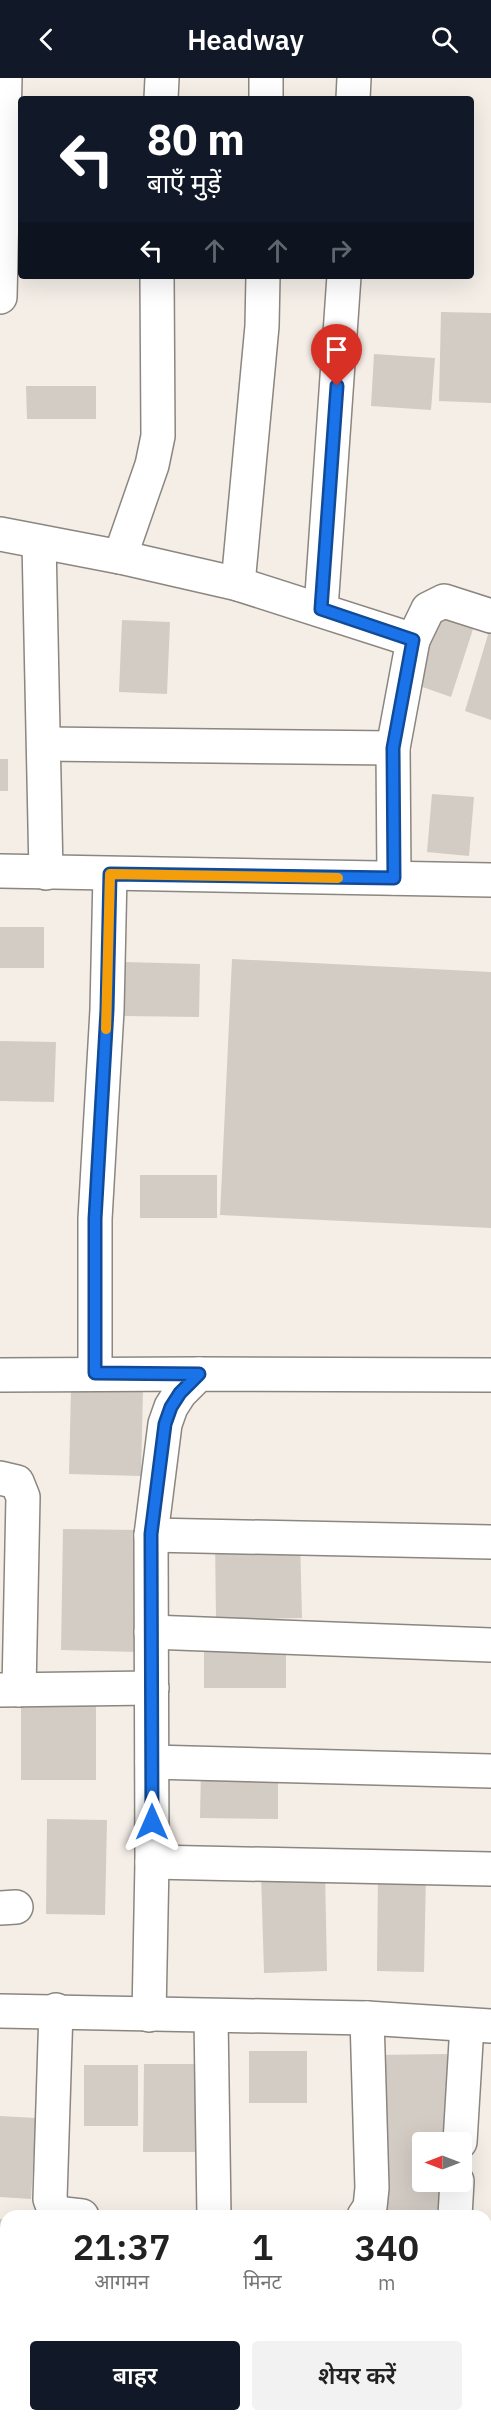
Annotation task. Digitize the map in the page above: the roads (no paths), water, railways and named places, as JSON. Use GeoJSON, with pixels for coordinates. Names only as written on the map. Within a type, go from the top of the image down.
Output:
{"type":"FeatureCollection","features":[{"type":"Feature","properties":{"kind":"street"},"geometry":{"type":"LineString","coordinates":[[0,297],[5,78]]}},
{"type":"Feature","properties":{"kind":"street"},"geometry":{"type":"LineString","coordinates":[[161,96],[162,78]]}},
{"type":"Feature","properties":{"kind":"street"},"geometry":{"type":"LineString","coordinates":[[266,78],[266,96]]}},
{"type":"Feature","properties":{"kind":"street"},"geometry":{"type":"LineString","coordinates":[[353,96],[354,78]]}},
{"type":"Feature","properties":{"kind":"street"},"geometry":{"type":"LineString","coordinates":[[120,557],[152,465],[158,436],[157,279]]}},
{"type":"Feature","properties":{"kind":"street"},"geometry":{"type":"LineString","coordinates":[[238,584],[262,326],[263,279]]}},
{"type":"Feature","properties":{"kind":"street"},"geometry":{"type":"LineString","coordinates":[[321,609],[344,279]]}},
{"type":"Feature","properties":{"kind":"street"},"geometry":{"type":"LineString","coordinates":[[0,534],[120,557],[238,584],[413,640]]}},
{"type":"Feature","properties":{"kind":"street"},"geometry":{"type":"LineString","coordinates":[[39,542],[45,873]]}},
{"type":"Feature","properties":{"kind":"street"},"geometry":{"type":"LineString","coordinates":[[394,878],[393,748],[413,640],[428,609],[444,601],[491,616]]}},
{"type":"Feature","properties":{"kind":"street"},"geometry":{"type":"LineString","coordinates":[[44,744],[393,748]]}},
{"type":"Feature","properties":{"kind":"street"},"geometry":{"type":"LineString","coordinates":[[0,871],[491,880]]}},
{"type":"Feature","properties":{"kind":"street"},"geometry":{"type":"LineString","coordinates":[[95,1373],[95,1219],[107,1010],[110,874]]}},
{"type":"Feature","properties":{"kind":"street"},"geometry":{"type":"LineString","coordinates":[[0,1375],[95,1373],[491,1376]]}},
{"type":"Feature","properties":{"kind":"street"},"geometry":{"type":"LineString","coordinates":[[149,2015],[152,1862],[151,1534],[165,1424],[171,1407],[180,1393],[199,1374]]}},
{"type":"Feature","properties":{"kind":"street"},"geometry":{"type":"LineString","coordinates":[[0,1478],[17,1482],[23,1497],[9,1690],[152,1688]]}},
{"type":"Feature","properties":{"kind":"street"},"geometry":{"type":"LineString","coordinates":[[151,1534],[491,1542]]}},
{"type":"Feature","properties":{"kind":"street"},"geometry":{"type":"LineString","coordinates":[[151,1632],[491,1645]]}},
{"type":"Feature","properties":{"kind":"street"},"geometry":{"type":"LineString","coordinates":[[152,1762],[491,1771]]}},
{"type":"Feature","properties":{"kind":"street"},"geometry":{"type":"LineString","coordinates":[[152,1862],[491,1869]]}},
{"type":"Feature","properties":{"kind":"street"},"geometry":{"type":"LineString","coordinates":[[54,2210],[50,2199],[56,2010]]}},
{"type":"Feature","properties":{"kind":"street"},"geometry":{"type":"LineString","coordinates":[[0,2011],[56,2010],[211,2017],[367,2018],[479,2026],[462,2132]]}},
{"type":"Feature","properties":{"kind":"street"},"geometry":{"type":"LineString","coordinates":[[211,2017],[214,2210]]}},
{"type":"Feature","properties":{"kind":"street"},"geometry":{"type":"LineString","coordinates":[[367,2018],[372,2188],[368,2210]]}},
{"type":"Feature","properties":{"kind":"street"},"geometry":{"type":"LineString","coordinates":[[455,2210],[456,2192]]}}]}
